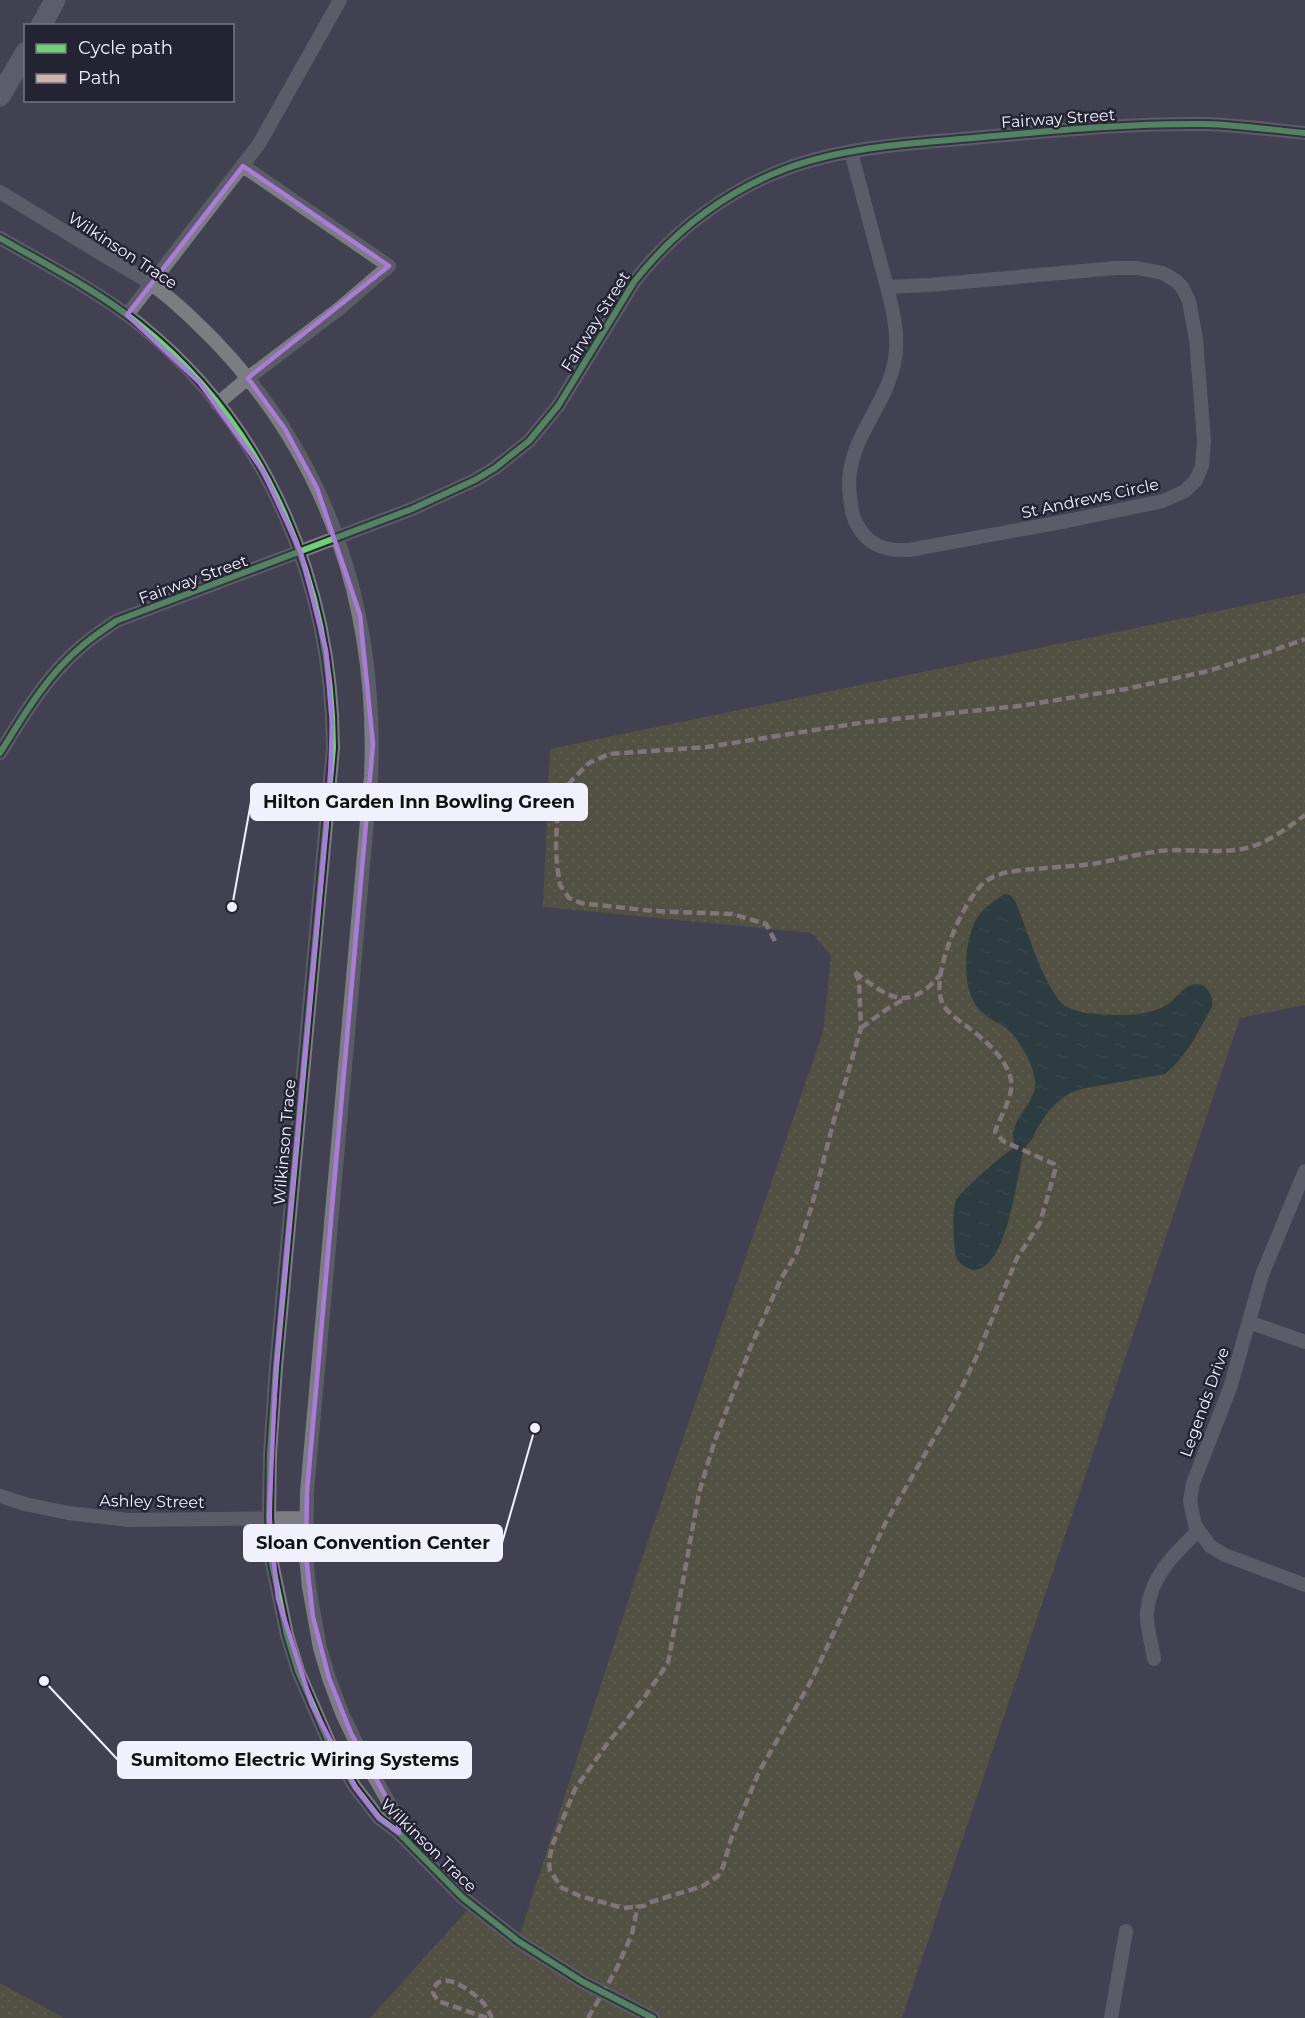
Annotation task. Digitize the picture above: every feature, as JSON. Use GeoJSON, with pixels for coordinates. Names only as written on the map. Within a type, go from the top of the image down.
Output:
{"type":"FeatureCollection","features":[{"type":"Feature","properties":{"kind":"main road"},"geometry":{"type":"LineString","coordinates":[[41,24],[55,0]]}},
{"type":"Feature","properties":{"kind":"main road"},"geometry":{"type":"LineString","coordinates":[[0,96],[24,55]]}},
{"type":"Feature","properties":{"kind":"street"},"geometry":{"type":"LineString","coordinates":[[127,315],[260,144],[340,0]]}},
{"type":"Feature","properties":{"kind":"street","name":"Fairway Street"},"geometry":{"type":"LineString","coordinates":[[0,753],[28,709],[62,665],[82,645],[116,621],[301,553],[412,509],[476,480],[513,456],[529,441],[558,406],[634,282],[664,247],[700,216],[741,189],[806,162],[851,152],[953,139],[1089,128],[1205,124],[1305,133]]}},
{"type":"Feature","properties":{"kind":"street","name":"St Andrews Circle"},"geometry":{"type":"LineString","coordinates":[[851,152],[887,287],[896,339],[889,381],[860,435],[849,471],[853,517],[866,538],[878,547],[909,550],[1171,498],[1185,491],[1196,480],[1202,466],[1204,441],[1196,339],[1190,301],[1176,280],[1155,271],[1116,268],[957,283],[887,287]]}},
{"type":"Feature","properties":{"kind":"street"},"geometry":{"type":"LineString","coordinates":[[217,404],[340,308],[389,266],[243,166]]}},
{"type":"Feature","properties":{"kind":"street","name":"Wilkinson Trace"},"geometry":{"type":"LineString","coordinates":[[0,192],[151,284],[204,331],[248,378],[285,429],[302,458],[338,538],[352,583],[366,648],[371,691],[373,744],[306,1518],[309,1587],[328,1678],[351,1733],[397,1816],[399,1833]]}},
{"type":"Feature","properties":{"kind":"street","name":"Wilkinson Trace"},"geometry":{"type":"LineString","coordinates":[[0,238],[77,282],[127,315],[180,362],[217,404],[263,471],[285,513],[312,586],[326,650],[330,678],[333,748],[270,1454],[269,1518],[272,1563],[286,1635],[331,1748],[379,1818],[399,1833],[462,1897],[518,1941],[583,1982],[652,2018]]}},
{"type":"Feature","properties":{"kind":"street","name":"Legends Drive"},"geometry":{"type":"LineString","coordinates":[[1198,1531],[1190,1509],[1193,1483],[1230,1388],[1262,1275],[1305,1171]]}},
{"type":"Feature","properties":{"kind":"street"},"geometry":{"type":"LineString","coordinates":[[1248,1322],[1305,1342]]}},
{"type":"Feature","properties":{"kind":"street","name":"Ashley Street"},"geometry":{"type":"LineString","coordinates":[[0,1496],[68,1513],[128,1520],[306,1518]]}},
{"type":"Feature","properties":{"kind":"street"},"geometry":{"type":"LineString","coordinates":[[1154,1659],[1147,1614],[1152,1587],[1166,1564],[1198,1531],[1210,1546],[1225,1555],[1305,1585]]}},
{"type":"Feature","properties":{"kind":"street"},"geometry":{"type":"LineString","coordinates":[[1111,2018],[1126,1931]]}},
{"type":"Feature","properties":{"kind":"highlighted area"},"geometry":{"type":"Polygon","coordinates":[[[243,166],[389,266],[248,378],[285,429],[317,488],[360,615],[373,744],[307,1492],[306,1556],[313,1617],[329,1678],[351,1733],[397,1817],[399,1833],[379,1818],[355,1787],[312,1705],[278,1599],[269,1518],[276,1367],[330,784],[332,723],[326,650],[301,553],[263,471],[199,382],[127,315],[243,166]]]}},
{"type":"Feature","properties":{"kind":"shaded area"},"geometry":{"type":"Polygon","coordinates":[[[1305,593],[1305,1005],[1240,1018],[902,2018],[370,2018],[472,1905],[519,1937],[643,1555],[823,1032],[831,956],[812,933],[543,907],[550,749],[1305,593]]]}},
{"type":"Feature","properties":{"kind":"shaded area"},"geometry":{"type":"Polygon","coordinates":[[[0,1983],[64,2018],[0,2018],[0,1983]]]}},
{"type":"Feature","properties":{"kind":"water"},"geometry":{"type":"Polygon","coordinates":[[[1004,894],[1010,895],[1015,901],[1049,986],[1067,1007],[1095,1014],[1143,1013],[1167,1005],[1185,989],[1197,984],[1208,990],[1212,998],[1212,1007],[1186,1051],[1165,1074],[1081,1089],[1064,1097],[1051,1108],[1024,1150],[1009,1217],[996,1253],[987,1264],[974,1270],[968,1269],[957,1259],[954,1239],[956,1200],[983,1172],[1014,1148],[1015,1127],[1035,1087],[1034,1073],[1024,1050],[1008,1030],[977,1007],[968,987],[967,950],[973,927],[982,911],[1004,894]]]}},
{"type":"Feature","properties":{"kind":"marked path"},"geometry":{"type":"LineString","coordinates":[[775,941],[766,924],[732,914],[653,911],[581,903],[569,898],[560,885],[556,846],[561,797],[572,780],[589,763],[609,754],[707,747],[866,722],[1019,706],[1126,689],[1208,671],[1305,639]]}},
{"type":"Feature","properties":{"kind":"marked path"},"geometry":{"type":"LineString","coordinates":[[855,972],[859,981],[861,1028],[797,1252],[781,1279],[751,1346],[714,1443],[699,1493],[668,1663],[575,1789],[552,1846],[550,1871],[562,1888],[580,1896],[623,1908],[644,1906],[703,1886],[718,1876],[759,1772],[812,1679],[885,1524],[953,1405],[976,1358],[1017,1258],[1040,1223],[1056,1167],[1054,1164],[1003,1141],[995,1132],[1007,1105],[1011,1090],[1010,1076],[999,1056],[987,1043],[948,1011],[943,1004],[940,992],[940,976],[944,958],[968,903],[986,881],[1000,874],[1092,864],[1160,851],[1242,849],[1267,840],[1305,815]]}},
{"type":"Feature","properties":{"kind":"marked path"},"geometry":{"type":"LineString","coordinates":[[855,972],[878,989],[898,998],[908,998],[918,994],[929,987],[940,975]]}},
{"type":"Feature","properties":{"kind":"marked path"},"geometry":{"type":"LineString","coordinates":[[861,1028],[906,998]]}},
{"type":"Feature","properties":{"kind":"marked path"},"geometry":{"type":"LineString","coordinates":[[588,2018],[616,1970],[632,1934],[638,1905]]}},
{"type":"Feature","properties":{"kind":"marked path"},"geometry":{"type":"LineString","coordinates":[[487,2018],[438,2001],[433,1993],[436,1985],[442,1981],[449,1981],[466,1988],[485,2005],[492,2018]]}},
{"type":"Feature","properties":{"kind":"cycle path"},"geometry":{"type":"LineString","coordinates":[[0,753],[36,696],[69,657],[116,621],[412,509],[475,480],[495,468],[529,441],[558,406],[634,282],[650,263],[702,215],[721,201],[763,178],[807,162],[854,151],[902,144],[1060,130],[1205,124],[1305,133]]}},
{"type":"Feature","properties":{"kind":"cycle path"},"geometry":{"type":"LineString","coordinates":[[0,238],[89,289],[139,324],[185,365],[224,411],[257,461],[284,514],[305,570],[321,628],[330,687],[333,748],[270,1454],[269,1518],[272,1563],[287,1635],[298,1671],[331,1747],[355,1787],[379,1818],[399,1833],[462,1897],[518,1941],[583,1982],[653,2018]]}},
{"type":"Feature","properties":{"kind":"place","name":"Hilton Garden Inn Bowling Green"},"geometry":{"type":"Point","coordinates":[232,907]}},
{"type":"Feature","properties":{"kind":"place","name":"Sloan Convention Center"},"geometry":{"type":"Point","coordinates":[535,1428]}},
{"type":"Feature","properties":{"kind":"place","name":"Sumitomo Electric Wiring Systems"},"geometry":{"type":"Point","coordinates":[44,1681]}}]}
